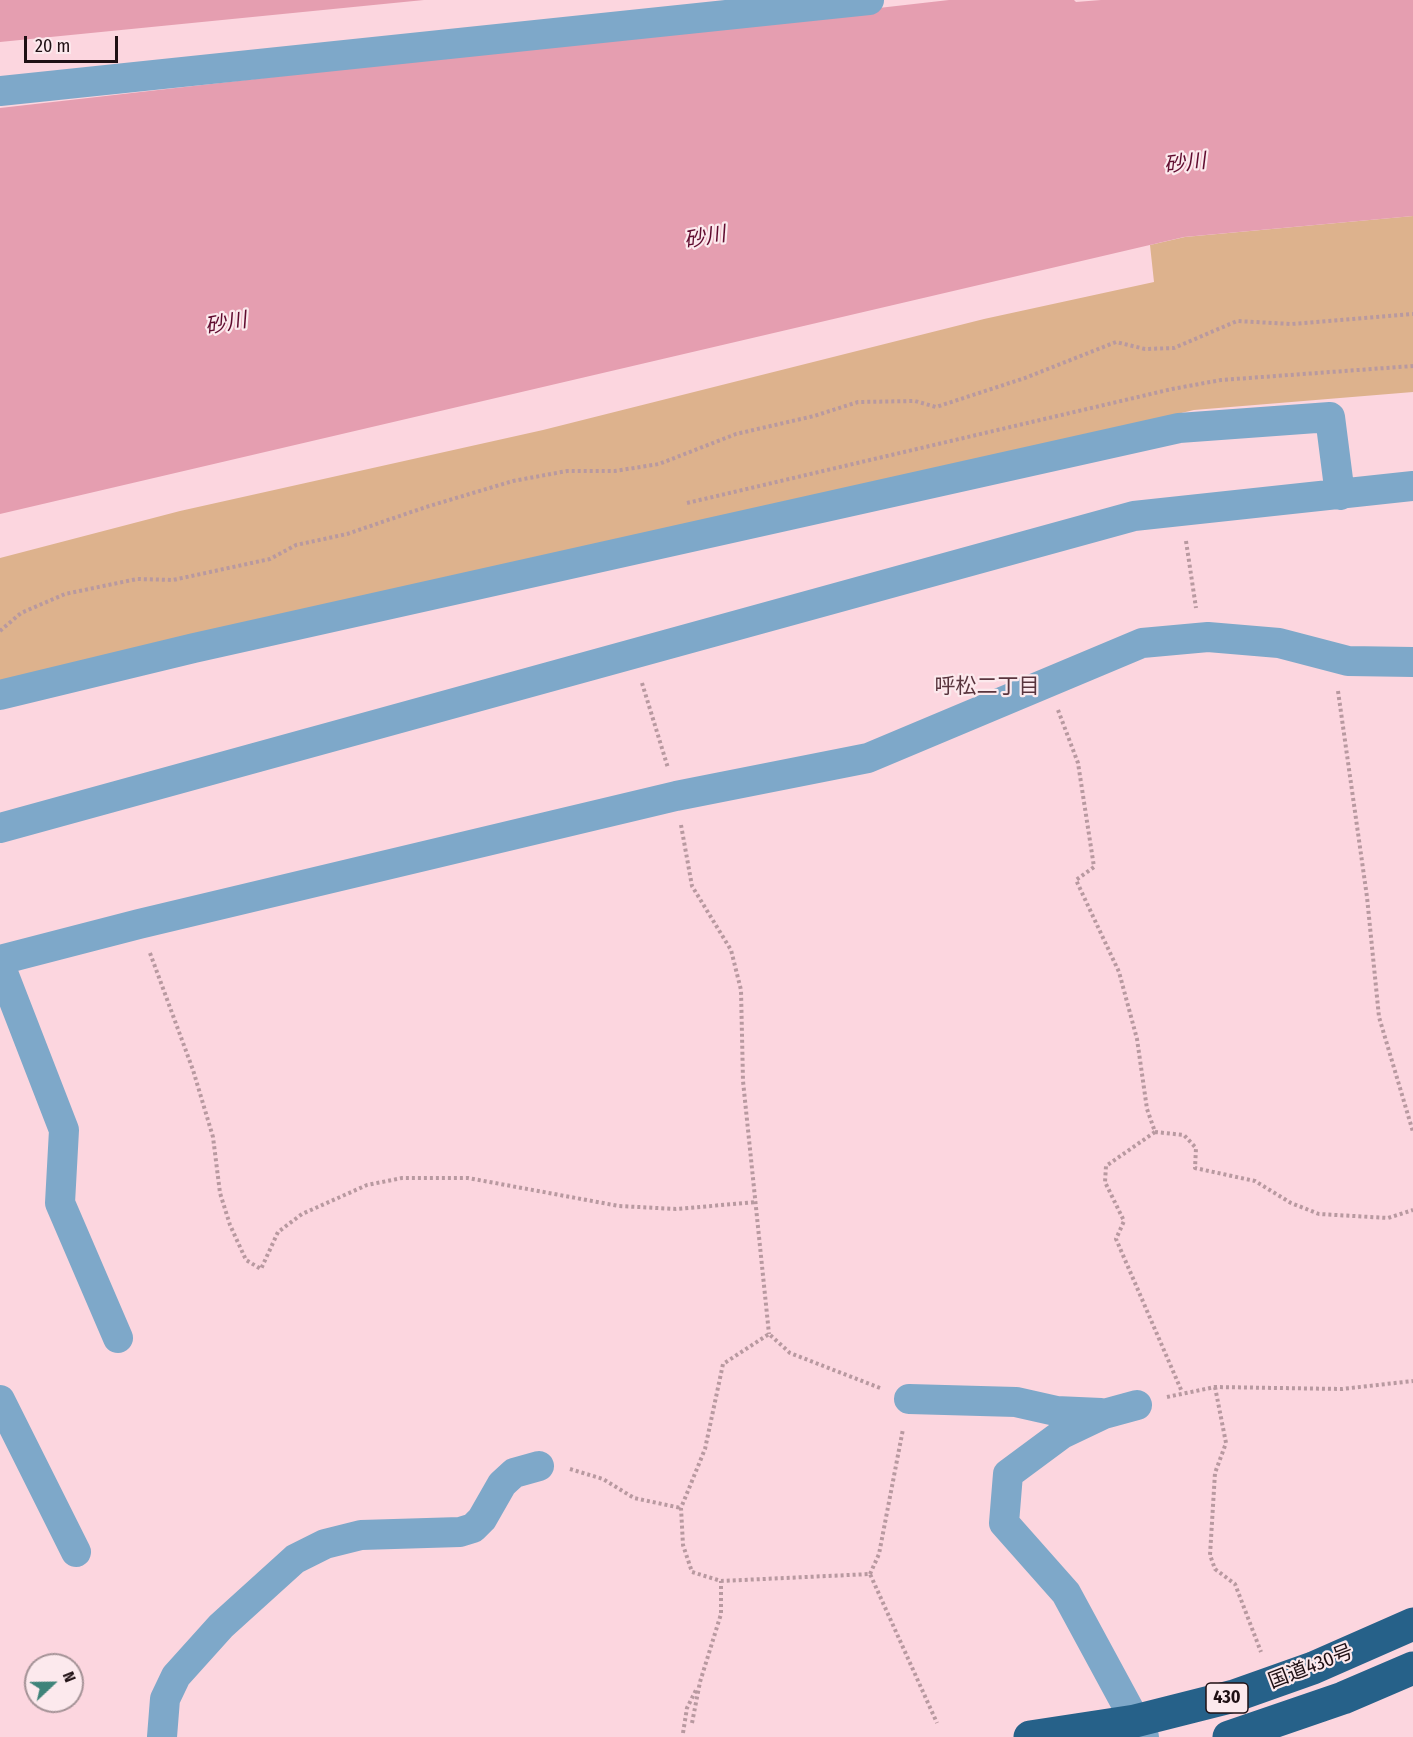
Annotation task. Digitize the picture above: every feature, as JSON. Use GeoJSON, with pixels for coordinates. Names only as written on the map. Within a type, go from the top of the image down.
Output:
{"type":"FeatureCollection","features":[{"type":"Feature","properties":{"kind":"highway","name":"国道430号"},"geometry":{"type":"LineString","coordinates":[[1030,1737],[1140,1729],[1211,1702],[1273,1682],[1413,1624]]}},
{"type":"Feature","properties":{"kind":"highway","name":"国道430号"},"geometry":{"type":"LineString","coordinates":[[1229,1737],[1343,1698],[1413,1668]]}},
{"type":"Feature","properties":{"kind":"street"},"geometry":{"type":"LineString","coordinates":[[0,91],[869,0]]}},
{"type":"Feature","properties":{"kind":"street"},"geometry":{"type":"LineString","coordinates":[[0,695],[206,646],[1179,428],[1330,417],[1340,495]]}},
{"type":"Feature","properties":{"kind":"street"},"geometry":{"type":"LineString","coordinates":[[0,828],[1134,516],[1413,486]]}},
{"type":"Feature","properties":{"kind":"street"},"geometry":{"type":"LineString","coordinates":[[0,960],[139,924],[676,796],[868,758],[1142,643],[1200,637],[1279,643],[1348,661],[1413,662]]}},
{"type":"Feature","properties":{"kind":"street"},"geometry":{"type":"LineString","coordinates":[[0,965],[64,1130],[60,1203],[118,1338]]}},
{"type":"Feature","properties":{"kind":"street"},"geometry":{"type":"LineString","coordinates":[[909,1399],[1016,1402],[1056,1411],[1104,1414]]}},
{"type":"Feature","properties":{"kind":"street"},"geometry":{"type":"LineString","coordinates":[[0,1400],[76,1552]]}},
{"type":"Feature","properties":{"kind":"street"},"geometry":{"type":"LineString","coordinates":[[1137,1405],[1104,1414],[1062,1434],[1008,1474],[1004,1523],[1066,1593],[1140,1729]]}},
{"type":"Feature","properties":{"kind":"street"},"geometry":{"type":"LineString","coordinates":[[162,1737],[165,1699],[176,1676],[220,1626],[295,1559],[325,1544],[361,1535],[460,1532],[473,1528],[482,1519],[502,1484],[514,1473],[539,1466]]}},
{"type":"Feature","properties":{"kind":"path"},"geometry":{"type":"LineString","coordinates":[[0,631],[21,613],[65,594],[136,579],[173,580],[270,559],[296,545],[347,534],[416,510],[513,482],[567,471],[615,471],[659,464],[736,434],[814,416],[858,402],[915,401],[936,407],[1025,378],[1116,342],[1144,349],[1174,348],[1236,321],[1291,324],[1413,314]]}},
{"type":"Feature","properties":{"kind":"path"},"geometry":{"type":"LineString","coordinates":[[1181,511],[1200,637]]}},
{"type":"Feature","properties":{"kind":"path"},"geometry":{"type":"LineString","coordinates":[[633,654],[676,796],[692,886],[731,950],[741,990],[743,1081],[769,1334],[790,1353],[909,1399],[879,1554],[870,1574],[937,1723]]}},
{"type":"Feature","properties":{"kind":"path"},"geometry":{"type":"LineString","coordinates":[[1333,657],[1367,897],[1379,1017],[1413,1132]]}},
{"type":"Feature","properties":{"kind":"path"},"geometry":{"type":"LineString","coordinates":[[1047,682],[1078,763],[1090,833],[1094,867],[1076,880],[1119,972],[1137,1038],[1147,1109],[1155,1132]]}},
{"type":"Feature","properties":{"kind":"path"},"geometry":{"type":"LineString","coordinates":[[139,924],[193,1070],[213,1137],[220,1193],[230,1225],[246,1260],[261,1269],[278,1232],[302,1214],[367,1185],[402,1178],[468,1178],[631,1206],[676,1209],[757,1202]]}},
{"type":"Feature","properties":{"kind":"path"},"geometry":{"type":"LineString","coordinates":[[1182,1392],[1116,1239],[1124,1221],[1105,1182],[1106,1166],[1155,1132],[1184,1135],[1196,1148],[1196,1168],[1256,1181],[1291,1203],[1319,1214],[1388,1218],[1413,1210]]}},
{"type":"Feature","properties":{"kind":"path"},"geometry":{"type":"LineString","coordinates":[[769,1334],[723,1364],[705,1449],[681,1508],[683,1545],[692,1572],[721,1581],[870,1574]]}},
{"type":"Feature","properties":{"kind":"path"},"geometry":{"type":"LineString","coordinates":[[1137,1405],[1182,1392],[1215,1386],[1342,1389],[1413,1381]]}},
{"type":"Feature","properties":{"kind":"path"},"geometry":{"type":"LineString","coordinates":[[1215,1386],[1226,1443],[1215,1473],[1210,1555],[1215,1569],[1235,1584],[1265,1661]]}},
{"type":"Feature","properties":{"kind":"path"},"geometry":{"type":"LineString","coordinates":[[539,1466],[572,1469],[603,1479],[634,1498],[681,1508]]}},
{"type":"Feature","properties":{"kind":"path"},"geometry":{"type":"LineString","coordinates":[[692,1723],[700,1682],[721,1614],[721,1581]]}},
{"type":"Feature","properties":{"kind":"path"},"geometry":{"type":"LineString","coordinates":[[683,1732],[687,1708],[700,1682]]}},
{"type":"Feature","properties":{"kind":"shaded area"},"geometry":{"type":"Polygon","coordinates":[[[1413,216],[1413,392],[1194,410],[0,689],[0,558],[180,511],[543,430],[984,319],[1154,282],[1150,245],[1185,237],[1413,216]]]}},
{"type":"Feature","properties":{"kind":"water"},"geometry":{"type":"Polygon","coordinates":[[[0,0],[424,0],[0,42],[0,0]]]}},
{"type":"Feature","properties":{"kind":"water","name":"砂川"},"geometry":{"type":"Polygon","coordinates":[[[949,0],[1074,0],[1076,2],[1101,0],[1413,0],[1413,216],[1184,237],[0,514],[0,108],[949,0]]]}},
{"type":"Feature","properties":{"kind":"district","name":"呼松二丁目"},"geometry":{"type":"Point","coordinates":[987,687]}}]}
